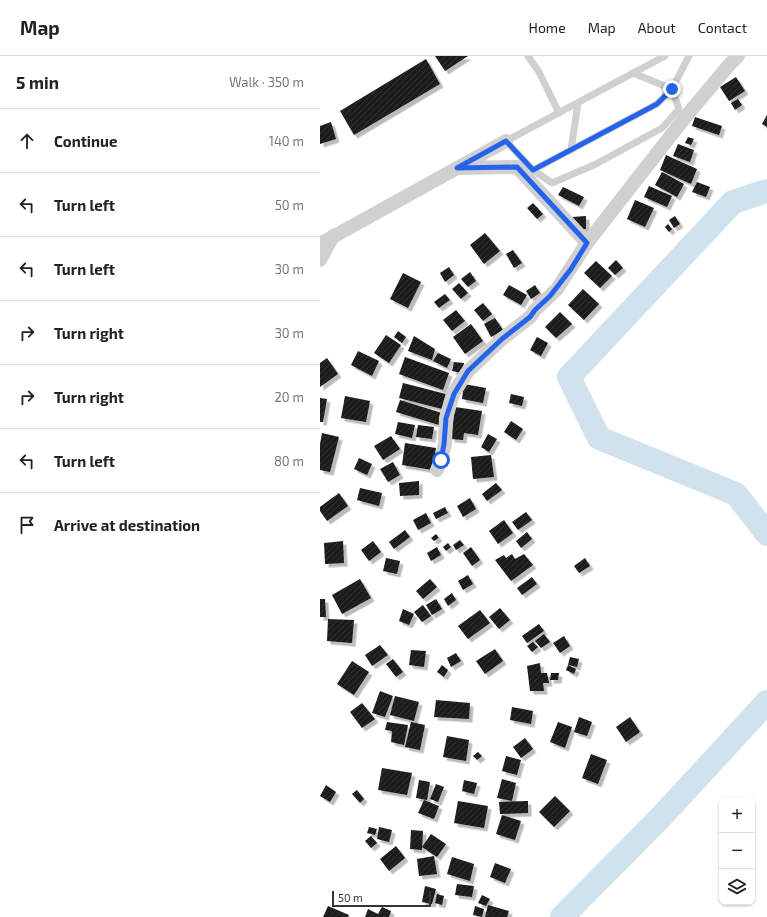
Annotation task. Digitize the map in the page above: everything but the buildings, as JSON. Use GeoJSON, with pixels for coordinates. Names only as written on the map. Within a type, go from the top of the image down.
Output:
{"type":"FeatureCollection","features":[{"type":"Feature","properties":{"kind":"street"},"geometry":{"type":"LineString","coordinates":[[437,470],[441,460],[444,444],[446,418],[454,394],[468,371],[502,339],[530,317],[535,310],[550,296],[571,269],[587,243],[683,120],[738,56]]}},
{"type":"Feature","properties":{"kind":"street"},"geometry":{"type":"LineString","coordinates":[[320,244],[506,141]]}},
{"type":"Feature","properties":{"kind":"street"},"geometry":{"type":"LineString","coordinates":[[457,168],[517,167],[587,243]]}},
{"type":"Feature","properties":{"kind":"street"},"geometry":{"type":"LineString","coordinates":[[320,260],[333,236]]}},
{"type":"Feature","properties":{"kind":"lane"},"geometry":{"type":"LineString","coordinates":[[528,56],[539,72],[559,113]]}},
{"type":"Feature","properties":{"kind":"lane"},"geometry":{"type":"LineString","coordinates":[[633,73],[672,89],[680,109],[662,128],[596,164],[552,183],[533,170],[506,141],[578,103],[633,73],[665,56]]}},
{"type":"Feature","properties":{"kind":"lane"},"geometry":{"type":"LineString","coordinates":[[533,170],[657,104],[672,89],[688,56]]}},
{"type":"Feature","properties":{"kind":"lane"},"geometry":{"type":"LineString","coordinates":[[571,150],[578,103]]}},
{"type":"Feature","properties":{"kind":"waterway"},"geometry":{"type":"LineString","coordinates":[[767,191],[733,202],[569,377],[599,438],[736,494],[767,534]]}},
{"type":"Feature","properties":{"kind":"waterway"},"geometry":{"type":"LineString","coordinates":[[562,917],[660,818],[767,702]]}},
{"type":"Feature","properties":{"kind":"route"},"geometry":{"type":"LineString","coordinates":[[441,460],[446,418],[454,394],[468,371],[502,339],[530,317],[535,310],[557,289],[587,243],[517,167],[457,168],[506,141],[533,170],[657,104],[672,89]]}}]}
